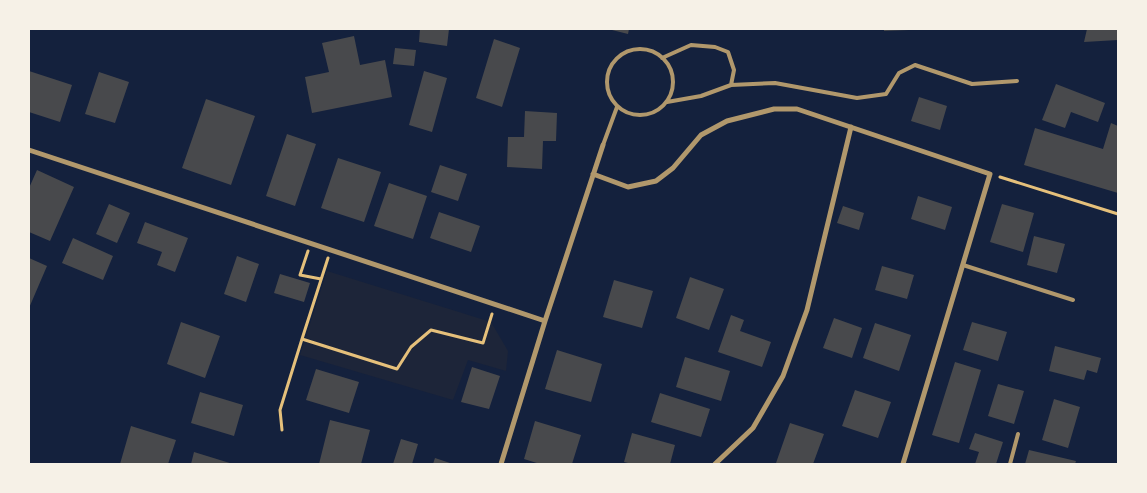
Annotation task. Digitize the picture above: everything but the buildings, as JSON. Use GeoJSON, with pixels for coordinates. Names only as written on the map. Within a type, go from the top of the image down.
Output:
{"type":"FeatureCollection","features":[{"type":"Feature","properties":{"kind":"street"},"geometry":{"type":"LineString","coordinates":[[593,174],[628,187],[656,181],[673,168],[701,135],[727,121],[774,109],[797,109],[990,174],[903,464]]}},
{"type":"Feature","properties":{"kind":"street"},"geometry":{"type":"LineString","coordinates":[[715,464],[753,428],[783,376],[808,310],[851,127]]}},
{"type":"Feature","properties":{"kind":"street"},"geometry":{"type":"LineString","coordinates":[[501,464],[544,321],[603,145]]}},
{"type":"Feature","properties":{"kind":"street"},"geometry":{"type":"LineString","coordinates":[[29,150],[544,321]]}},
{"type":"Feature","properties":{"kind":"lane"},"geometry":{"type":"LineString","coordinates":[[662,58],[691,45],[715,47],[728,52],[734,70],[731,85]]}},
{"type":"Feature","properties":{"kind":"lane"},"geometry":{"type":"LineString","coordinates":[[637,49],[648,50],[658,54],[666,62],[674,82],[672,93],[667,102],[659,110],[648,115],[638,116],[627,113],[618,107],[611,98],[607,88],[607,77],[610,67],[617,58],[626,52],[637,49]]}},
{"type":"Feature","properties":{"kind":"lane"},"geometry":{"type":"LineString","coordinates":[[667,102],[701,96],[731,85],[775,83],[857,98],[886,94],[899,73],[915,65],[972,84],[1017,81]]}},
{"type":"Feature","properties":{"kind":"lane"},"geometry":{"type":"LineString","coordinates":[[603,145],[618,107]]}},
{"type":"Feature","properties":{"kind":"lane"},"geometry":{"type":"LineString","coordinates":[[963,265],[1073,300]]}},
{"type":"Feature","properties":{"kind":"lane"},"geometry":{"type":"LineString","coordinates":[[1010,464],[1018,434]]}},
{"type":"Feature","properties":{"kind":"path"},"geometry":{"type":"LineString","coordinates":[[990,174],[1118,214]]}},
{"type":"Feature","properties":{"kind":"path"},"geometry":{"type":"LineString","coordinates":[[310,244],[300,275],[320,279]]}},
{"type":"Feature","properties":{"kind":"path"},"geometry":{"type":"LineString","coordinates":[[282,430],[280,410],[330,250]]}},
{"type":"Feature","properties":{"kind":"path"},"geometry":{"type":"LineString","coordinates":[[302,339],[397,369],[411,347],[431,330],[483,343],[495,305]]}},
{"type":"Feature","properties":{"kind":"shaded area"},"geometry":{"type":"Polygon","coordinates":[[[327,271],[491,322],[508,351],[506,371],[468,360],[453,400],[300,355],[327,271]]]}}]}
